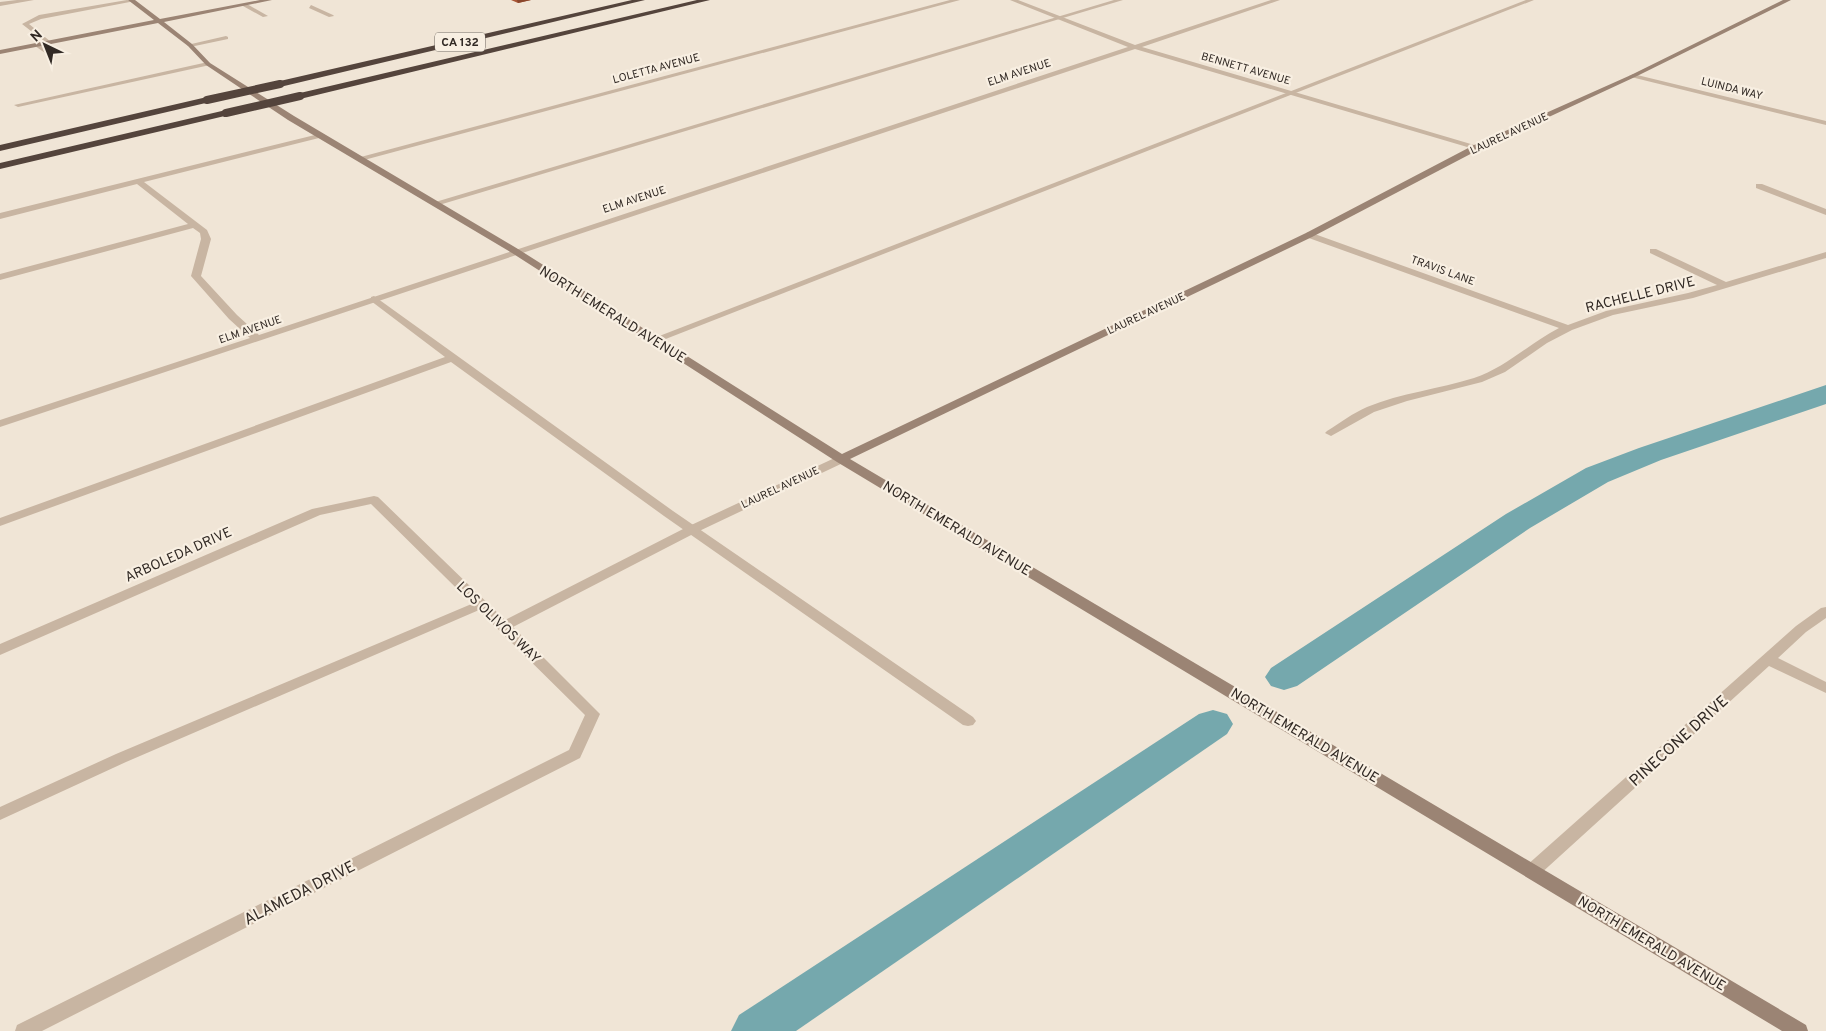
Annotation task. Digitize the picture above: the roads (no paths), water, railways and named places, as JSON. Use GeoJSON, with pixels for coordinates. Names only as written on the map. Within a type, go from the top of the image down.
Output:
{"type":"FeatureCollection","features":[{"type":"Feature","properties":{"kind":"highway","name":"CA 132"},"geometry":{"type":"LineString","coordinates":[[0,148],[641,0]]}},
{"type":"Feature","properties":{"kind":"highway"},"geometry":{"type":"LineString","coordinates":[[522,44],[706,0]]}},
{"type":"Feature","properties":{"kind":"highway","name":"CA 132"},"geometry":{"type":"LineString","coordinates":[[0,166],[719,0]]}},
{"type":"Feature","properties":{"kind":"street"},"geometry":{"type":"LineString","coordinates":[[0,4],[31,0]]}},
{"type":"Feature","properties":{"kind":"street"},"geometry":{"type":"LineString","coordinates":[[49,43],[25,24],[38,17],[131,0]]}},
{"type":"Feature","properties":{"kind":"street","name":"NORTH EMERALD AVENUE"},"geometry":{"type":"LineString","coordinates":[[131,0],[190,44],[208,64],[320,135],[515,251],[841,459],[1799,1031]]}},
{"type":"Feature","properties":{"kind":"street"},"geometry":{"type":"LineString","coordinates":[[0,52],[269,0]]}},
{"type":"Feature","properties":{"kind":"street","name":"LOLETTA AVENUE"},"geometry":{"type":"LineString","coordinates":[[361,158],[957,0]]}},
{"type":"Feature","properties":{"kind":"street","name":"BENNETT AVENUE"},"geometry":{"type":"LineString","coordinates":[[1013,0],[1134,47],[1477,147]]}},
{"type":"Feature","properties":{"kind":"street"},"geometry":{"type":"LineString","coordinates":[[436,203],[1120,0]]}},
{"type":"Feature","properties":{"kind":"street","name":"ELM AVENUE"},"geometry":{"type":"LineString","coordinates":[[0,424],[258,340],[515,251],[1277,0]]}},
{"type":"Feature","properties":{"kind":"street"},"geometry":{"type":"LineString","coordinates":[[654,340],[907,240],[1531,0]]}},
{"type":"Feature","properties":{"kind":"street","name":"LAUREL AVENUE"},"geometry":{"type":"LineString","coordinates":[[504,626],[691,530],[1309,235],[1477,147],[1633,76],[1788,0]]}},
{"type":"Feature","properties":{"kind":"street"},"geometry":{"type":"LineString","coordinates":[[245,5],[265,16]]}},
{"type":"Feature","properties":{"kind":"street"},"geometry":{"type":"LineString","coordinates":[[311,7],[331,16]]}},
{"type":"Feature","properties":{"kind":"street"},"geometry":{"type":"LineString","coordinates":[[190,44],[226,38]]}},
{"type":"Feature","properties":{"kind":"street"},"geometry":{"type":"LineString","coordinates":[[37,45],[53,56]]}},
{"type":"Feature","properties":{"kind":"street"},"geometry":{"type":"LineString","coordinates":[[18,105],[208,64]]}},
{"type":"Feature","properties":{"kind":"street","name":"LUINDA WAY"},"geometry":{"type":"LineString","coordinates":[[1633,76],[1826,123]]}},
{"type":"Feature","properties":{"kind":"street"},"geometry":{"type":"LineString","coordinates":[[0,216],[320,135]]}},
{"type":"Feature","properties":{"kind":"street"},"geometry":{"type":"LineString","coordinates":[[138,181],[204,232],[206,239],[196,270],[198,281],[258,340]]}},
{"type":"Feature","properties":{"kind":"street"},"geometry":{"type":"LineString","coordinates":[[1759,186],[1826,212]]}},
{"type":"Feature","properties":{"kind":"street"},"geometry":{"type":"LineString","coordinates":[[0,278],[193,225]]}},
{"type":"Feature","properties":{"kind":"street","name":"TRAVIS LANE"},"geometry":{"type":"LineString","coordinates":[[1309,235],[1568,328]]}},
{"type":"Feature","properties":{"kind":"street"},"geometry":{"type":"LineString","coordinates":[[1653,251],[1727,286]]}},
{"type":"Feature","properties":{"kind":"street","name":"RACHELLE DRIVE"},"geometry":{"type":"LineString","coordinates":[[1331,433],[1370,410],[1403,399],[1478,380],[1501,370],[1543,341],[1568,328],[1610,313],[1690,296],[1826,255]]}},
{"type":"Feature","properties":{"kind":"street"},"geometry":{"type":"LineString","coordinates":[[374,299],[452,358],[691,530],[968,721]]}},
{"type":"Feature","properties":{"kind":"street"},"geometry":{"type":"LineString","coordinates":[[0,522],[452,358]]}},
{"type":"Feature","properties":{"kind":"street","name":"LOS OLIVOS WAY"},"geometry":{"type":"LineString","coordinates":[[374,500],[593,714],[575,754]]}},
{"type":"Feature","properties":{"kind":"street","name":"ARBOLEDA DRIVE"},"geometry":{"type":"LineString","coordinates":[[0,650],[316,512],[374,500]]}},
{"type":"Feature","properties":{"kind":"street"},"geometry":{"type":"LineString","coordinates":[[0,814],[121,758],[481,604]]}},
{"type":"Feature","properties":{"kind":"street","name":"PINECONE DRIVE"},"geometry":{"type":"LineString","coordinates":[[1532,871],[1801,629],[1826,611]]}},
{"type":"Feature","properties":{"kind":"street"},"geometry":{"type":"LineString","coordinates":[[1768,659],[1826,688]]}},
{"type":"Feature","properties":{"kind":"street","name":"ALAMEDA DRIVE"},"geometry":{"type":"LineString","coordinates":[[24,1031],[575,754]]}},
{"type":"Feature","properties":{"kind":"waterway"},"geometry":{"type":"LineString","coordinates":[[1284,677],[1518,521],[1597,475],[1650,454],[1826,394]]}},
{"type":"Feature","properties":{"kind":"waterway"},"geometry":{"type":"LineString","coordinates":[[756,1031],[1213,724]]}}]}
